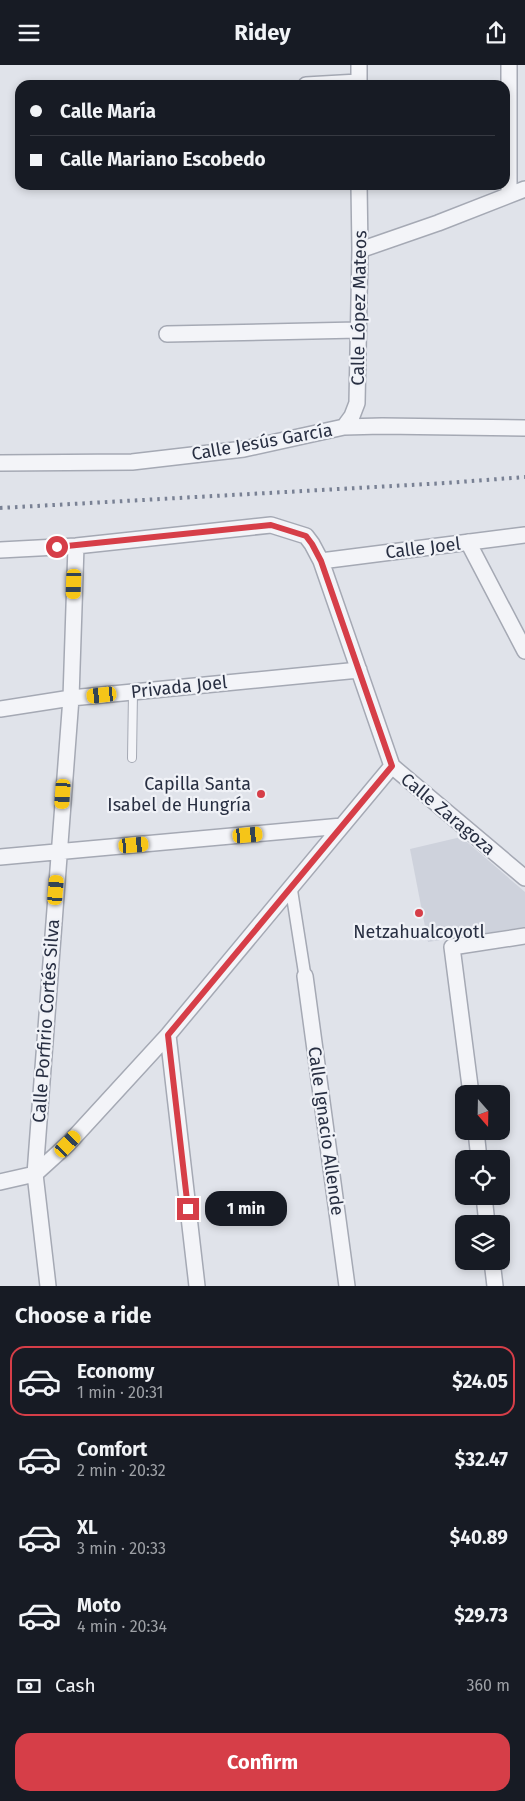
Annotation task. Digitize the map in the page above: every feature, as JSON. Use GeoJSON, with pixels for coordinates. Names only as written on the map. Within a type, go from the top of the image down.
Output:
{"type":"FeatureCollection","features":[{"type":"Feature","properties":{"kind":"street"},"geometry":{"type":"LineString","coordinates":[[358,80],[359,65]]}},
{"type":"Feature","properties":{"kind":"street"},"geometry":{"type":"LineString","coordinates":[[509,65],[509,80]]}},
{"type":"Feature","properties":{"kind":"street"},"geometry":{"type":"LineString","coordinates":[[360,250],[438,223],[525,189]]}},
{"type":"Feature","properties":{"kind":"street","name":"Calle López Mateos"},"geometry":{"type":"LineString","coordinates":[[344,427],[352,416],[357,403],[360,190]]}},
{"type":"Feature","properties":{"kind":"street"},"geometry":{"type":"LineString","coordinates":[[167,333],[358,330]]}},
{"type":"Feature","properties":{"kind":"street","name":"Calle Jesús García"},"geometry":{"type":"LineString","coordinates":[[0,463],[132,462],[244,449],[344,427],[382,425],[525,428]]}},
{"type":"Feature","properties":{"kind":"street","name":"Calle Zaragoza"},"geometry":{"type":"LineString","coordinates":[[76,545],[271,525],[306,536],[321,561],[392,766],[525,878]]}},
{"type":"Feature","properties":{"kind":"street","name":"Calle Joel"},"geometry":{"type":"LineString","coordinates":[[321,561],[525,535]]}},
{"type":"Feature","properties":{"kind":"street"},"geometry":{"type":"LineString","coordinates":[[468,542],[525,651]]}},
{"type":"Feature","properties":{"kind":"street"},"geometry":{"type":"LineString","coordinates":[[0,550],[76,545]]}},
{"type":"Feature","properties":{"kind":"street","name":"Calle Porfirio Cortés Silva"},"geometry":{"type":"LineString","coordinates":[[48,1286],[35,1174],[70,698],[76,545]]}},
{"type":"Feature","properties":{"kind":"street","name":"Privada Joel"},"geometry":{"type":"LineString","coordinates":[[0,709],[70,698],[359,670]]}},
{"type":"Feature","properties":{"kind":"street"},"geometry":{"type":"LineString","coordinates":[[0,1182],[35,1174],[68,1144],[168,1035],[392,766]]}},
{"type":"Feature","properties":{"kind":"street"},"geometry":{"type":"LineString","coordinates":[[0,857],[342,826]]}},
{"type":"Feature","properties":{"kind":"street"},"geometry":{"type":"LineString","coordinates":[[291,887],[305,976]]}},
{"type":"Feature","properties":{"kind":"street"},"geometry":{"type":"LineString","coordinates":[[470,1085],[452,947],[525,936]]}},
{"type":"Feature","properties":{"kind":"street","name":"Calle Ignacio Allende"},"geometry":{"type":"LineString","coordinates":[[305,976],[347,1286]]}},
{"type":"Feature","properties":{"kind":"street"},"geometry":{"type":"LineString","coordinates":[[168,1035],[197,1286]]}},
{"type":"Feature","properties":{"kind":"street"},"geometry":{"type":"LineString","coordinates":[[493,1270],[495,1286]]}},
{"type":"Feature","properties":{"kind":"lane"},"geometry":{"type":"LineString","coordinates":[[132,758],[133,692]]}},
{"type":"Feature","properties":{"kind":"shaded area"},"geometry":{"type":"Polygon","coordinates":[[[461,837],[525,892],[525,927],[428,942],[410,849],[461,837]]]}},
{"type":"Feature","properties":{"kind":"railway"},"geometry":{"type":"LineString","coordinates":[[0,508],[525,477]]}},
{"type":"Feature","properties":{"kind":"place","name":"Capilla Santa Isabel de Hungría"},"geometry":{"type":"Point","coordinates":[261,794]}},
{"type":"Feature","properties":{"kind":"place","name":"Netzahualcoyotl"},"geometry":{"type":"Point","coordinates":[419,913]}},
{"type":"Feature","properties":{"kind":"route"},"geometry":{"type":"LineString","coordinates":[[57,547],[271,525],[306,536],[321,561],[392,766],[168,1035],[188,1209]]}}]}
